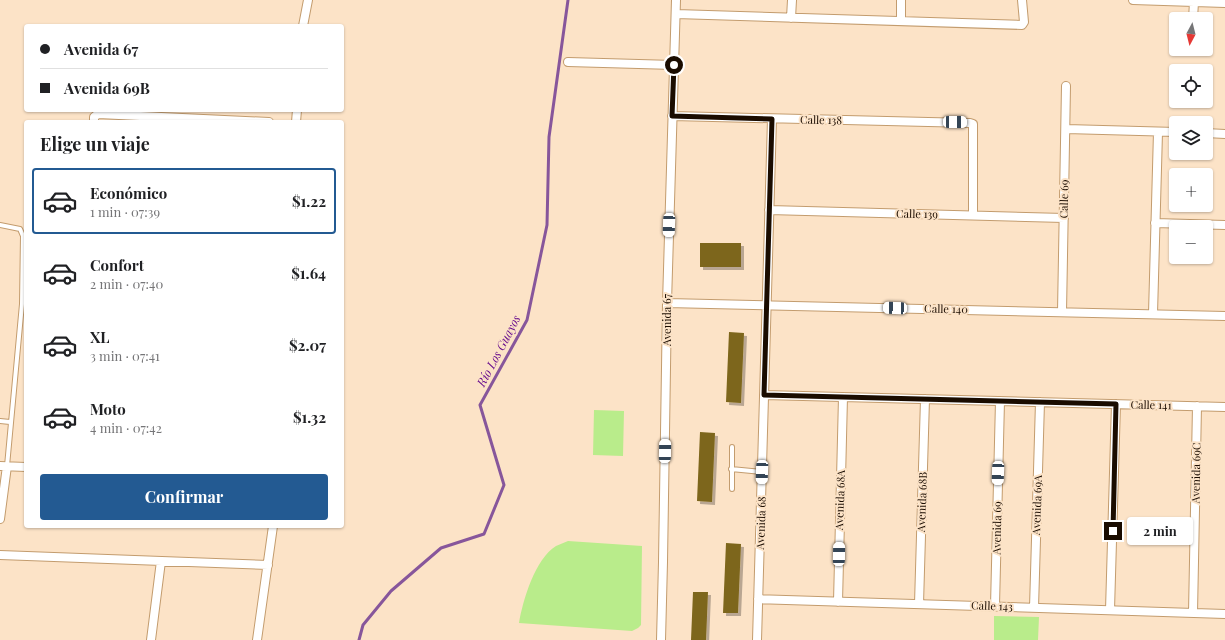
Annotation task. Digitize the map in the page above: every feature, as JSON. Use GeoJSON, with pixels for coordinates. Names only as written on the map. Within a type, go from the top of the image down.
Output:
{"type":"FeatureCollection","features":[{"type":"Feature","properties":{"kind":"street"},"geometry":{"type":"LineString","coordinates":[[303,24],[308,0]]}},
{"type":"Feature","properties":{"kind":"street","name":"Avenida 67"},"geometry":{"type":"LineString","coordinates":[[661,640],[664,554],[667,303],[676,0]]}},
{"type":"Feature","properties":{"kind":"street"},"geometry":{"type":"LineString","coordinates":[[791,18],[792,0]]}},
{"type":"Feature","properties":{"kind":"street"},"geometry":{"type":"LineString","coordinates":[[901,0],[901,21]]}},
{"type":"Feature","properties":{"kind":"street"},"geometry":{"type":"LineString","coordinates":[[676,14],[1022,25],[1024,22],[1022,0]]}},
{"type":"Feature","properties":{"kind":"street"},"geometry":{"type":"LineString","coordinates":[[1133,0],[1225,3]]}},
{"type":"Feature","properties":{"kind":"street"},"geometry":{"type":"LineString","coordinates":[[1193,12],[1194,2]]}},
{"type":"Feature","properties":{"kind":"street"},"geometry":{"type":"LineString","coordinates":[[568,62],[674,65]]}},
{"type":"Feature","properties":{"kind":"street","name":"Calle 69"},"geometry":{"type":"LineString","coordinates":[[1062,312],[1066,86]]}},
{"type":"Feature","properties":{"kind":"street"},"geometry":{"type":"LineString","coordinates":[[94,120],[94,116],[98,114],[152,119],[186,120]]}},
{"type":"Feature","properties":{"kind":"street","name":"Calle 138"},"geometry":{"type":"LineString","coordinates":[[672,116],[970,123],[973,124],[974,128],[973,215]]}},
{"type":"Feature","properties":{"kind":"street","name":"Avenida 68"},"geometry":{"type":"LineString","coordinates":[[757,640],[772,119]]}},
{"type":"Feature","properties":{"kind":"street"},"geometry":{"type":"LineString","coordinates":[[1066,129],[1169,132]]}},
{"type":"Feature","properties":{"kind":"street"},"geometry":{"type":"LineString","coordinates":[[1153,314],[1158,132]]}},
{"type":"Feature","properties":{"kind":"street"},"geometry":{"type":"LineString","coordinates":[[1213,133],[1225,134]]}},
{"type":"Feature","properties":{"kind":"street","name":"Calle 139"},"geometry":{"type":"LineString","coordinates":[[769,210],[1064,218]]}},
{"type":"Feature","properties":{"kind":"street"},"geometry":{"type":"LineString","coordinates":[[1155,223],[1225,225]]}},
{"type":"Feature","properties":{"kind":"street","name":"Calle 140"},"geometry":{"type":"LineString","coordinates":[[667,303],[1225,316]]}},
{"type":"Feature","properties":{"kind":"street","name":"Calle 141"},"geometry":{"type":"LineString","coordinates":[[764,395],[1225,407]]}},
{"type":"Feature","properties":{"kind":"street","name":"Avenida 68A"},"geometry":{"type":"LineString","coordinates":[[838,602],[843,397]]}},
{"type":"Feature","properties":{"kind":"street","name":"Avenida 68B"},"geometry":{"type":"LineString","coordinates":[[919,604],[925,399]]}},
{"type":"Feature","properties":{"kind":"street","name":"Avenida 69"},"geometry":{"type":"LineString","coordinates":[[995,606],[1000,401]]}},
{"type":"Feature","properties":{"kind":"street","name":"Avenida 69A"},"geometry":{"type":"LineString","coordinates":[[1034,608],[1040,402]]}},
{"type":"Feature","properties":{"kind":"street"},"geometry":{"type":"LineString","coordinates":[[1110,610],[1116,404]]}},
{"type":"Feature","properties":{"kind":"street","name":"Avenida 69C"},"geometry":{"type":"LineString","coordinates":[[1193,613],[1197,406]]}},
{"type":"Feature","properties":{"kind":"street"},"geometry":{"type":"LineString","coordinates":[[0,519],[3,466],[24,467]]}},
{"type":"Feature","properties":{"kind":"street"},"geometry":{"type":"LineString","coordinates":[[257,640],[274,528]]}},
{"type":"Feature","properties":{"kind":"street"},"geometry":{"type":"LineString","coordinates":[[0,555],[268,565]]}},
{"type":"Feature","properties":{"kind":"street"},"geometry":{"type":"LineString","coordinates":[[151,640],[161,561]]}},
{"type":"Feature","properties":{"kind":"street","name":"Calle 143"},"geometry":{"type":"LineString","coordinates":[[758,599],[1225,614]]}},
{"type":"Feature","properties":{"kind":"lane"},"geometry":{"type":"LineString","coordinates":[[0,225],[20,229],[23,236],[22,304],[10,422],[3,466]]}},
{"type":"Feature","properties":{"kind":"lane"},"geometry":{"type":"LineString","coordinates":[[0,421],[10,422]]}},
{"type":"Feature","properties":{"kind":"lane"},"geometry":{"type":"LineString","coordinates":[[732,447],[732,489]]}},
{"type":"Feature","properties":{"kind":"lane"},"geometry":{"type":"LineString","coordinates":[[732,469],[762,472]]}},
{"type":"Feature","properties":{"kind":"green space"},"geometry":{"type":"Polygon","coordinates":[[[594,410],[624,411],[623,456],[593,455],[594,410]]]}},
{"type":"Feature","properties":{"kind":"green space"},"geometry":{"type":"Polygon","coordinates":[[[568,541],[642,546],[641,625],[638,628],[632,631],[519,623],[527,592],[536,570],[549,552],[556,546],[568,541]]]}},
{"type":"Feature","properties":{"kind":"green space"},"geometry":{"type":"Polygon","coordinates":[[[994,616],[1039,617],[1038,640],[994,640],[994,616]]]}},
{"type":"Feature","properties":{"kind":"building"},"geometry":{"type":"Polygon","coordinates":[[[700,243],[741,243],[741,267],[700,267],[700,243]]]}},
{"type":"Feature","properties":{"kind":"building"},"geometry":{"type":"Polygon","coordinates":[[[729,332],[744,333],[741,403],[726,402],[729,332]]]}},
{"type":"Feature","properties":{"kind":"building"},"geometry":{"type":"Polygon","coordinates":[[[700,432],[715,433],[712,502],[697,501],[700,432]]]}},
{"type":"Feature","properties":{"kind":"building"},"geometry":{"type":"Polygon","coordinates":[[[726,543],[741,544],[738,613],[723,613],[726,543]]]}},
{"type":"Feature","properties":{"kind":"building"},"geometry":{"type":"Polygon","coordinates":[[[693,592],[708,592],[706,640],[691,640],[693,592]]]}},
{"type":"Feature","properties":{"kind":"waterway","name":"Río Los Guayos"},"geometry":{"type":"LineString","coordinates":[[359,640],[363,625],[391,591],[441,548],[484,534],[504,485],[480,405],[527,320],[547,225],[549,137],[568,0]]}},
{"type":"Feature","properties":{"kind":"route"},"geometry":{"type":"LineString","coordinates":[[674,65],[672,116],[772,119],[764,395],[1116,404],[1113,531]]}}]}
